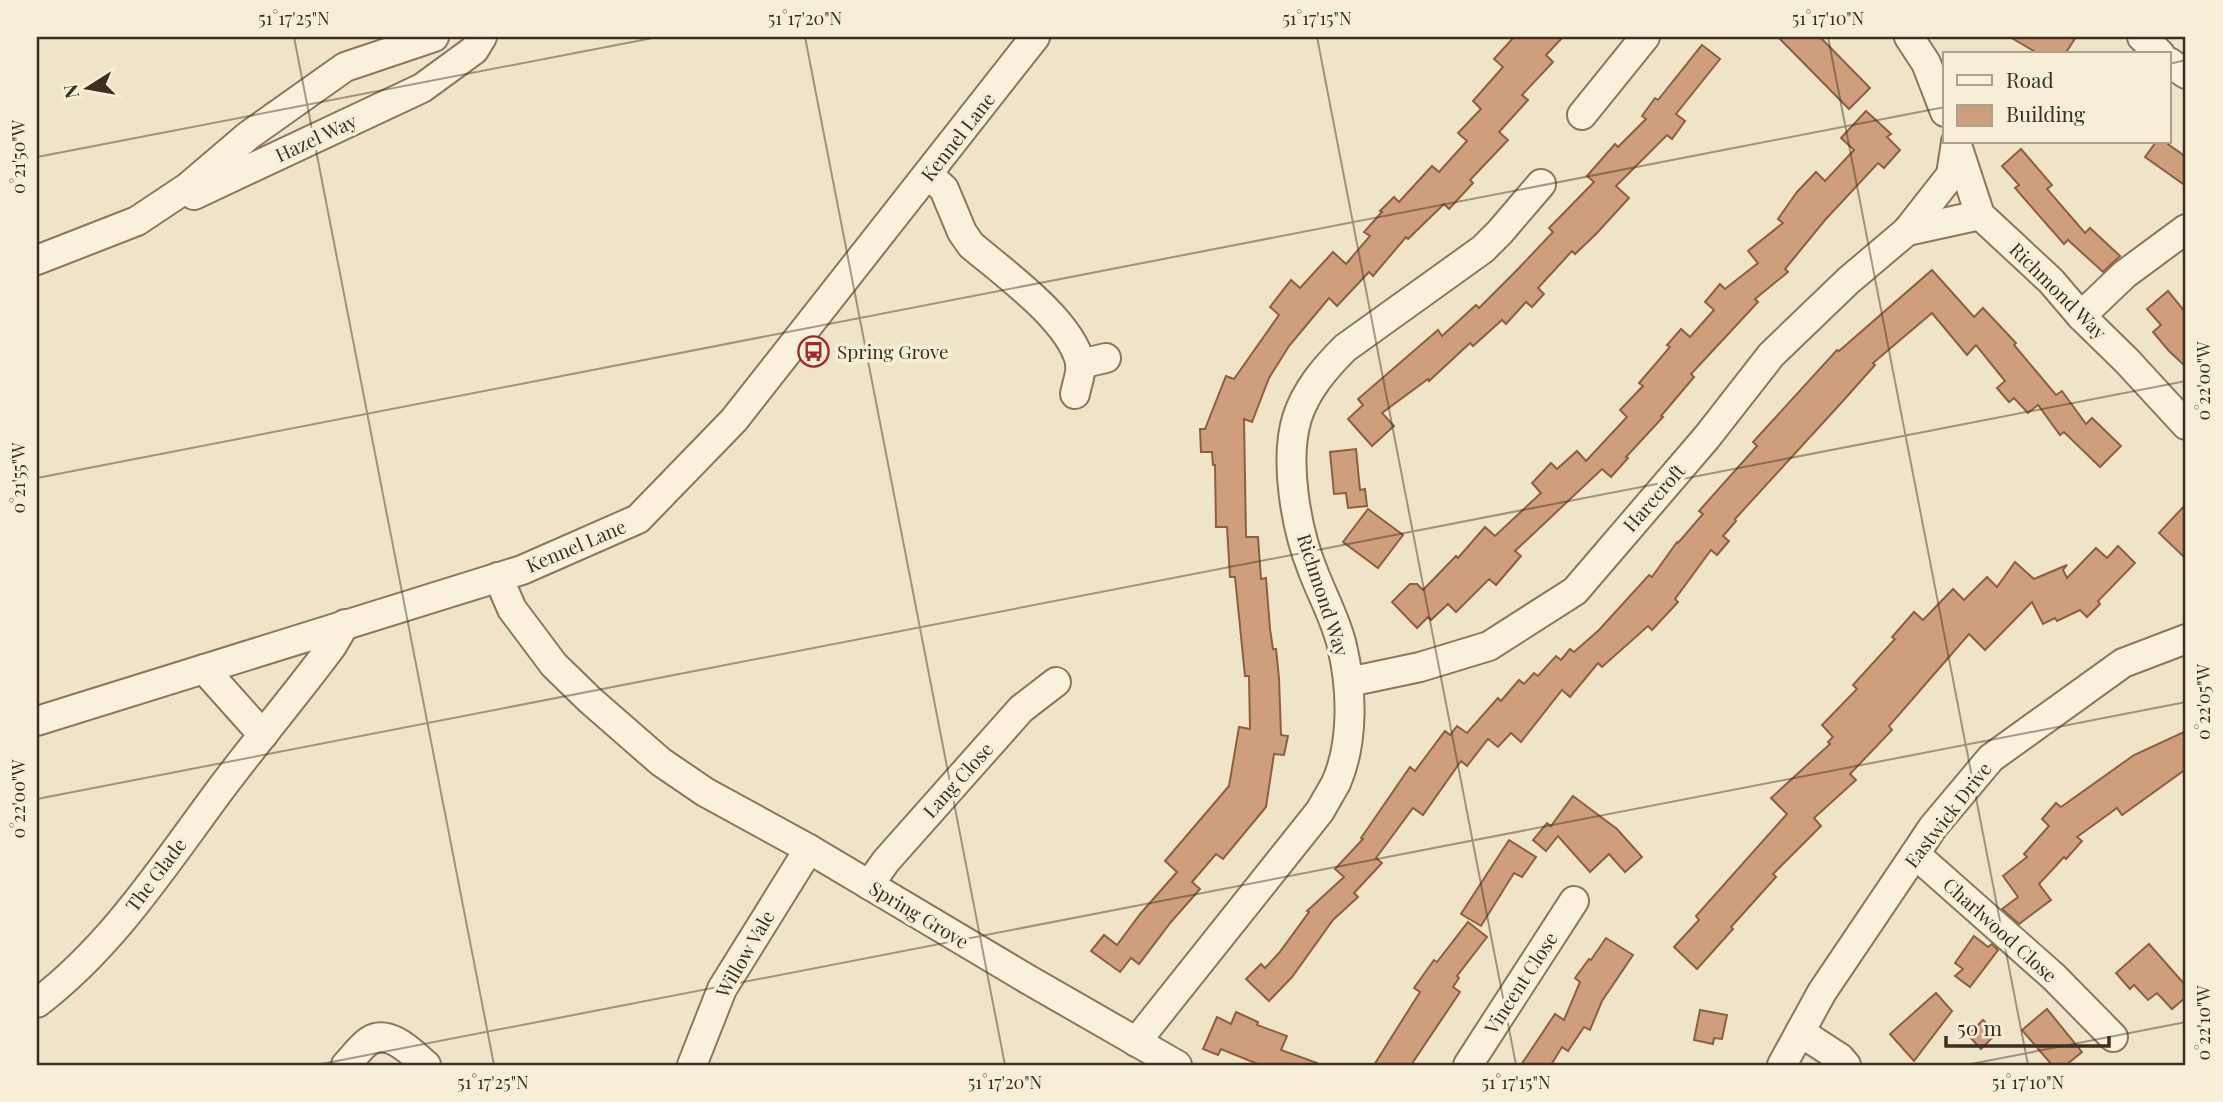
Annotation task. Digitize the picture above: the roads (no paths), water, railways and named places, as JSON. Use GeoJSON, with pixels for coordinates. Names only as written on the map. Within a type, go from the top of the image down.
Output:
{"type":"FeatureCollection","features":[{"type":"Feature","properties":{"kind":"street","name":"Hazel Way"},"geometry":{"type":"LineString","coordinates":[[137,221],[188,187],[249,135],[345,67],[434,37]]}},
{"type":"Feature","properties":{"kind":"street","name":"Hazel Way"},"geometry":{"type":"LineString","coordinates":[[37,260],[137,221],[422,88],[474,50],[482,37]]}},
{"type":"Feature","properties":{"kind":"street","name":"Kennel Lane"},"geometry":{"type":"LineString","coordinates":[[37,721],[522,570],[638,519],[734,420],[1035,37]]}},
{"type":"Feature","properties":{"kind":"street"},"geometry":{"type":"LineString","coordinates":[[1582,115],[1645,37]]}},
{"type":"Feature","properties":{"kind":"street"},"geometry":{"type":"LineString","coordinates":[[1909,37],[1926,63],[1943,107]]}},
{"type":"Feature","properties":{"kind":"street"},"geometry":{"type":"LineString","coordinates":[[2142,37],[2159,52]]}},
{"type":"Feature","properties":{"kind":"street"},"geometry":{"type":"LineString","coordinates":[[2170,63],[2186,74]]}},
{"type":"Feature","properties":{"kind":"street","name":"Harecroft"},"geometry":{"type":"LineString","coordinates":[[1349,682],[1420,667],[1489,646],[1575,591],[1707,437],[1770,355],[1849,280],[1907,231],[1951,175],[1956,144]]}},
{"type":"Feature","properties":{"kind":"street","name":"Richmond Way"},"geometry":{"type":"LineString","coordinates":[[1957,144],[1980,215],[2051,281],[2186,425]]}},
{"type":"Feature","properties":{"kind":"street"},"geometry":{"type":"LineString","coordinates":[[928,174],[944,189],[962,232],[971,245],[1059,323],[1075,350],[1093,361],[1075,394]]}},
{"type":"Feature","properties":{"kind":"street","name":"Richmond Way"},"geometry":{"type":"LineString","coordinates":[[1136,1042],[1320,811],[1336,782],[1345,753],[1349,682],[1342,644],[1300,530],[1293,488],[1297,419],[1309,391],[1345,348],[1483,249],[1541,184]]}},
{"type":"Feature","properties":{"kind":"street","name":"Harecroft"},"geometry":{"type":"LineString","coordinates":[[1907,231],[1980,215]]}},
{"type":"Feature","properties":{"kind":"street"},"geometry":{"type":"LineString","coordinates":[[2081,316],[2124,274],[2186,229]]}},
{"type":"Feature","properties":{"kind":"street","name":"Spring Grove"},"geometry":{"type":"LineString","coordinates":[[498,577],[512,609],[554,665],[590,701],[660,762],[705,792],[808,849],[1177,1065]]}},
{"type":"Feature","properties":{"kind":"street","name":"The Glade"},"geometry":{"type":"LineString","coordinates":[[37,1003],[86,960],[124,917],[332,646],[345,624]]}},
{"type":"Feature","properties":{"kind":"street","name":"Eastwick Drive"},"geometry":{"type":"LineString","coordinates":[[1782,1065],[1822,992],[1933,827],[1991,758],[2123,663],[2186,639]]}},
{"type":"Feature","properties":{"kind":"street"},"geometry":{"type":"LineString","coordinates":[[204,669],[264,735]]}},
{"type":"Feature","properties":{"kind":"street","name":"Lang Close"},"geometry":{"type":"LineString","coordinates":[[869,885],[886,861],[1021,709],[1056,682]]}},
{"type":"Feature","properties":{"kind":"street","name":"Willow Vale"},"geometry":{"type":"LineString","coordinates":[[692,1065],[722,989],[808,849]]}},
{"type":"Feature","properties":{"kind":"street","name":"Charlwood Close"},"geometry":{"type":"LineString","coordinates":[[1915,854],[2054,977],[2113,1037]]}},
{"type":"Feature","properties":{"kind":"street","name":"Vincent Close"},"geometry":{"type":"LineString","coordinates":[[1468,1065],[1574,901]]}},
{"type":"Feature","properties":{"kind":"street"},"geometry":{"type":"LineString","coordinates":[[1800,1032],[1840,1058],[1846,1065]]}},
{"type":"Feature","properties":{"kind":"street"},"geometry":{"type":"LineString","coordinates":[[346,1065],[370,1040],[385,1037],[403,1045],[426,1065]]}},
{"type":"Feature","properties":{"kind":"place","name":"Spring Grove"},"geometry":{"type":"Point","coordinates":[814,352]}}]}
